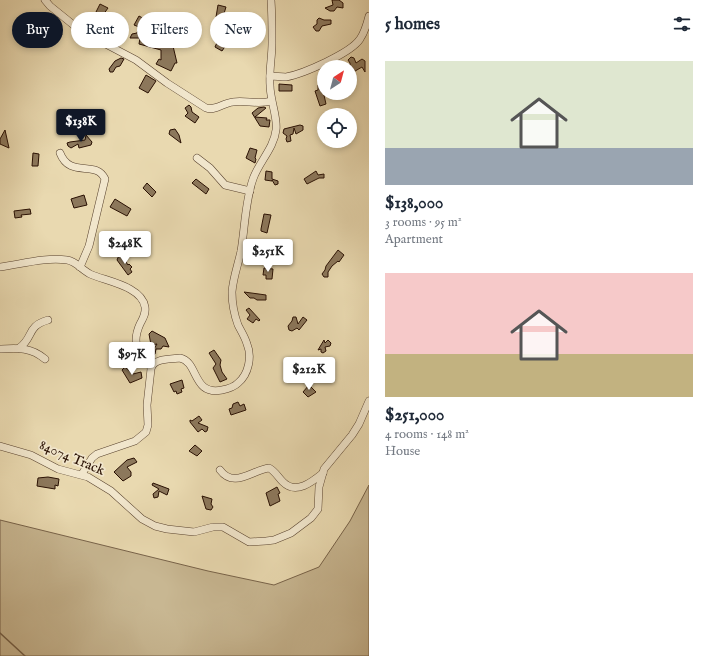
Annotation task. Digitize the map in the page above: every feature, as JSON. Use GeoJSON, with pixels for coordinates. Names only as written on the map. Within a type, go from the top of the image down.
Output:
{"type":"FeatureCollection","features":[{"type":"Feature","properties":{"kind":"street"},"geometry":{"type":"LineString","coordinates":[[45,0],[50,6],[81,31],[136,60],[167,83],[206,108],[211,109],[233,102],[261,103],[271,101]]}},
{"type":"Feature","properties":{"kind":"street"},"geometry":{"type":"LineString","coordinates":[[82,474],[92,458],[97,454],[135,441],[146,432],[148,425],[147,405],[151,367],[157,362],[184,358],[198,381],[205,388],[215,391],[235,385],[244,375],[249,362],[249,350],[234,311],[232,291],[241,251],[244,222],[253,179],[276,134],[276,120],[271,101],[270,76],[272,0]]}},
{"type":"Feature","properties":{"kind":"street"},"geometry":{"type":"LineString","coordinates":[[270,76],[284,77],[306,71],[352,47],[360,39],[369,16]]}},
{"type":"Feature","properties":{"kind":"street"},"geometry":{"type":"LineString","coordinates":[[60,153],[64,161],[71,166],[80,169],[96,170],[101,173],[105,179],[89,246],[80,267]]}},
{"type":"Feature","properties":{"kind":"street"},"geometry":{"type":"LineString","coordinates":[[197,158],[210,168],[226,185],[250,191]]}},
{"type":"Feature","properties":{"kind":"street"},"geometry":{"type":"LineString","coordinates":[[0,267],[65,259],[72,261],[98,277],[120,284],[135,292],[145,305],[145,313],[136,334],[136,345],[141,356],[151,367]]}},
{"type":"Feature","properties":{"kind":"street"},"geometry":{"type":"LineString","coordinates":[[19,348],[24,344],[36,324],[48,320]]}},
{"type":"Feature","properties":{"kind":"street"},"geometry":{"type":"LineString","coordinates":[[0,349],[19,348],[34,351],[45,359]]}},
{"type":"Feature","properties":{"kind":"street","name":"84074 Track"},"geometry":{"type":"LineString","coordinates":[[0,446],[31,455],[58,469],[82,474],[111,490],[142,519],[155,526],[167,530],[194,532],[213,527],[223,527],[244,539],[256,542],[274,540],[299,528],[311,518],[318,509],[323,473],[329,462],[352,435],[359,424],[369,401]]}},
{"type":"Feature","properties":{"kind":"street"},"geometry":{"type":"LineString","coordinates":[[220,470],[226,476],[235,478],[247,477],[269,468],[285,484],[294,487],[307,485],[323,473]]}},
{"type":"Feature","properties":{"kind":"shaded area"},"geometry":{"type":"Polygon","coordinates":[[[369,485],[369,656],[0,656],[0,520],[208,571],[274,585],[319,567],[350,521],[369,485]]]}},
{"type":"Feature","properties":{"kind":"building"},"geometry":{"type":"Polygon","coordinates":[[[332,0],[339,0],[343,3],[343,8],[337,7],[334,11],[330,11],[325,8],[333,5],[332,0]]]}},
{"type":"Feature","properties":{"kind":"building"},"geometry":{"type":"Polygon","coordinates":[[[100,4],[108,8],[105,12],[96,12],[100,4]]]}},
{"type":"Feature","properties":{"kind":"building"},"geometry":{"type":"Polygon","coordinates":[[[218,5],[226,7],[224,12],[217,12],[218,5]]]}},
{"type":"Feature","properties":{"kind":"building"},"geometry":{"type":"Polygon","coordinates":[[[319,18],[331,20],[331,24],[322,26],[319,31],[316,31],[313,27],[317,24],[317,20],[319,18]]]}},
{"type":"Feature","properties":{"kind":"building"},"geometry":{"type":"Polygon","coordinates":[[[137,33],[137,38],[130,38],[132,34],[137,33]]]}},
{"type":"Feature","properties":{"kind":"building"},"geometry":{"type":"Polygon","coordinates":[[[154,48],[173,48],[177,63],[175,63],[171,71],[156,64],[159,59],[161,60],[161,50],[154,48]]]}},
{"type":"Feature","properties":{"kind":"building"},"geometry":{"type":"Polygon","coordinates":[[[217,48],[224,48],[222,51],[217,48]]]}},
{"type":"Feature","properties":{"kind":"building"},"geometry":{"type":"Polygon","coordinates":[[[351,57],[355,60],[348,60],[351,57]]]}},
{"type":"Feature","properties":{"kind":"building"},"geometry":{"type":"Polygon","coordinates":[[[121,58],[124,59],[120,66],[116,67],[113,72],[110,72],[109,69],[115,61],[121,58]]]}},
{"type":"Feature","properties":{"kind":"building"},"geometry":{"type":"Polygon","coordinates":[[[362,59],[365,61],[365,72],[362,67],[357,70],[357,62],[362,59]]]}},
{"type":"Feature","properties":{"kind":"building"},"geometry":{"type":"Polygon","coordinates":[[[146,75],[156,81],[148,93],[139,88],[146,75]]]}},
{"type":"Feature","properties":{"kind":"building"},"geometry":{"type":"Polygon","coordinates":[[[279,84],[292,85],[292,91],[279,91],[279,84]]]}},
{"type":"Feature","properties":{"kind":"building"},"geometry":{"type":"Polygon","coordinates":[[[318,100],[325,100],[326,104],[320,106],[318,100]]]}},
{"type":"Feature","properties":{"kind":"building"},"geometry":{"type":"Polygon","coordinates":[[[189,105],[192,112],[199,117],[195,123],[185,116],[188,113],[185,108],[189,105]]]}},
{"type":"Feature","properties":{"kind":"building"},"geometry":{"type":"Polygon","coordinates":[[[258,108],[266,108],[255,117],[267,118],[266,120],[270,120],[269,127],[260,126],[252,113],[258,108]]]}},
{"type":"Feature","properties":{"kind":"building"},"geometry":{"type":"Polygon","coordinates":[[[300,125],[303,126],[303,130],[296,134],[294,128],[293,134],[290,135],[291,141],[287,142],[287,136],[283,133],[284,129],[300,125]]]}},
{"type":"Feature","properties":{"kind":"building"},"geometry":{"type":"Polygon","coordinates":[[[175,129],[179,135],[181,143],[169,134],[170,130],[175,129]]]}},
{"type":"Feature","properties":{"kind":"building"},"geometry":{"type":"Polygon","coordinates":[[[5,130],[9,148],[0,144],[0,139],[5,130]]]}},
{"type":"Feature","properties":{"kind":"building"},"geometry":{"type":"Polygon","coordinates":[[[86,135],[92,142],[91,145],[79,148],[78,144],[71,148],[68,146],[67,143],[85,140],[86,135]]]}},
{"type":"Feature","properties":{"kind":"building"},"geometry":{"type":"Polygon","coordinates":[[[250,148],[257,150],[255,163],[246,158],[250,148]]]}},
{"type":"Feature","properties":{"kind":"building"},"geometry":{"type":"Polygon","coordinates":[[[33,153],[39,154],[38,166],[32,166],[33,153]]]}},
{"type":"Feature","properties":{"kind":"building"},"geometry":{"type":"Polygon","coordinates":[[[266,171],[272,172],[272,179],[278,181],[278,184],[275,185],[272,180],[265,180],[266,171]]]}},
{"type":"Feature","properties":{"kind":"building"},"geometry":{"type":"Polygon","coordinates":[[[316,171],[318,175],[324,174],[324,178],[319,178],[307,184],[304,179],[316,171]]]}},
{"type":"Feature","properties":{"kind":"building"},"geometry":{"type":"Polygon","coordinates":[[[196,179],[209,189],[206,194],[192,183],[196,179]]]}},
{"type":"Feature","properties":{"kind":"building"},"geometry":{"type":"Polygon","coordinates":[[[147,183],[156,192],[152,197],[143,188],[147,183]]]}},
{"type":"Feature","properties":{"kind":"building"},"geometry":{"type":"Polygon","coordinates":[[[84,195],[87,205],[74,208],[71,199],[84,195]]]}},
{"type":"Feature","properties":{"kind":"building"},"geometry":{"type":"Polygon","coordinates":[[[115,199],[131,209],[127,216],[110,207],[115,199]]]}},
{"type":"Feature","properties":{"kind":"building"},"geometry":{"type":"Polygon","coordinates":[[[30,209],[31,214],[21,215],[22,217],[15,218],[14,211],[30,209]]]}},
{"type":"Feature","properties":{"kind":"building"},"geometry":{"type":"Polygon","coordinates":[[[264,214],[271,215],[267,233],[261,231],[264,214]]]}},
{"type":"Feature","properties":{"kind":"building"},"geometry":{"type":"Polygon","coordinates":[[[267,248],[277,250],[275,257],[273,257],[269,265],[266,260],[268,253],[266,252],[267,248]]]}},
{"type":"Feature","properties":{"kind":"building"},"geometry":{"type":"Polygon","coordinates":[[[338,250],[344,255],[339,262],[338,261],[332,266],[328,272],[328,277],[324,277],[322,274],[326,266],[338,250]]]}},
{"type":"Feature","properties":{"kind":"building"},"geometry":{"type":"Polygon","coordinates":[[[120,253],[128,265],[129,264],[132,267],[130,269],[132,272],[128,275],[117,260],[120,253]]]}},
{"type":"Feature","properties":{"kind":"building"},"geometry":{"type":"Polygon","coordinates":[[[264,268],[273,269],[272,279],[266,279],[266,275],[263,275],[264,268]]]}},
{"type":"Feature","properties":{"kind":"building"},"geometry":{"type":"Polygon","coordinates":[[[244,292],[266,295],[266,300],[250,298],[244,292]]]}},
{"type":"Feature","properties":{"kind":"building"},"geometry":{"type":"Polygon","coordinates":[[[249,308],[260,320],[259,321],[256,319],[253,323],[247,319],[250,315],[246,310],[249,308]]]}},
{"type":"Feature","properties":{"kind":"building"},"geometry":{"type":"Polygon","coordinates":[[[293,317],[296,317],[298,324],[303,317],[307,320],[299,330],[297,328],[292,331],[289,330],[288,326],[293,317]]]}},
{"type":"Feature","properties":{"kind":"building"},"geometry":{"type":"Polygon","coordinates":[[[152,331],[165,338],[169,347],[163,346],[161,349],[156,349],[155,354],[153,355],[151,353],[157,344],[151,345],[149,334],[152,331]]]}},
{"type":"Feature","properties":{"kind":"building"},"geometry":{"type":"Polygon","coordinates":[[[324,340],[325,343],[328,340],[331,343],[330,346],[325,347],[326,351],[323,353],[321,352],[321,349],[318,350],[324,340]]]}},
{"type":"Feature","properties":{"kind":"building"},"geometry":{"type":"Polygon","coordinates":[[[214,350],[221,360],[220,365],[222,372],[227,379],[220,382],[213,368],[216,364],[209,353],[214,350]]]}},
{"type":"Feature","properties":{"kind":"building"},"geometry":{"type":"Polygon","coordinates":[[[125,367],[133,374],[141,372],[142,378],[130,383],[122,370],[125,367]]]}},
{"type":"Feature","properties":{"kind":"building"},"geometry":{"type":"Polygon","coordinates":[[[182,380],[184,388],[181,389],[182,392],[177,394],[176,391],[174,392],[170,384],[182,380]]]}},
{"type":"Feature","properties":{"kind":"building"},"geometry":{"type":"Polygon","coordinates":[[[309,385],[316,392],[308,397],[303,392],[309,385]]]}},
{"type":"Feature","properties":{"kind":"building"},"geometry":{"type":"Polygon","coordinates":[[[238,402],[240,406],[244,404],[246,410],[231,415],[229,409],[232,408],[233,404],[238,402]]]}},
{"type":"Feature","properties":{"kind":"building"},"geometry":{"type":"Polygon","coordinates":[[[199,416],[202,420],[198,423],[208,427],[207,431],[205,432],[202,429],[198,432],[190,422],[190,420],[192,421],[199,416]]]}},
{"type":"Feature","properties":{"kind":"building"},"geometry":{"type":"Polygon","coordinates":[[[195,445],[202,451],[197,456],[189,451],[195,445]]]}},
{"type":"Feature","properties":{"kind":"building"},"geometry":{"type":"Polygon","coordinates":[[[134,458],[137,462],[127,467],[131,472],[131,476],[123,481],[114,472],[127,460],[134,458]]]}},
{"type":"Feature","properties":{"kind":"building"},"geometry":{"type":"Polygon","coordinates":[[[48,477],[59,479],[58,486],[55,485],[55,489],[37,486],[38,478],[48,477]]]}},
{"type":"Feature","properties":{"kind":"building"},"geometry":{"type":"Polygon","coordinates":[[[153,483],[169,489],[167,495],[159,491],[158,497],[154,498],[153,494],[159,489],[152,485],[153,483]]]}},
{"type":"Feature","properties":{"kind":"building"},"geometry":{"type":"Polygon","coordinates":[[[277,487],[280,493],[278,494],[280,501],[270,506],[266,493],[277,487]]]}},
{"type":"Feature","properties":{"kind":"building"},"geometry":{"type":"Polygon","coordinates":[[[202,496],[212,499],[211,504],[213,507],[211,510],[206,509],[202,496]]]}},
{"type":"Feature","properties":{"kind":"waterway"},"geometry":{"type":"LineString","coordinates":[[0,633],[25,656]]}}]}
